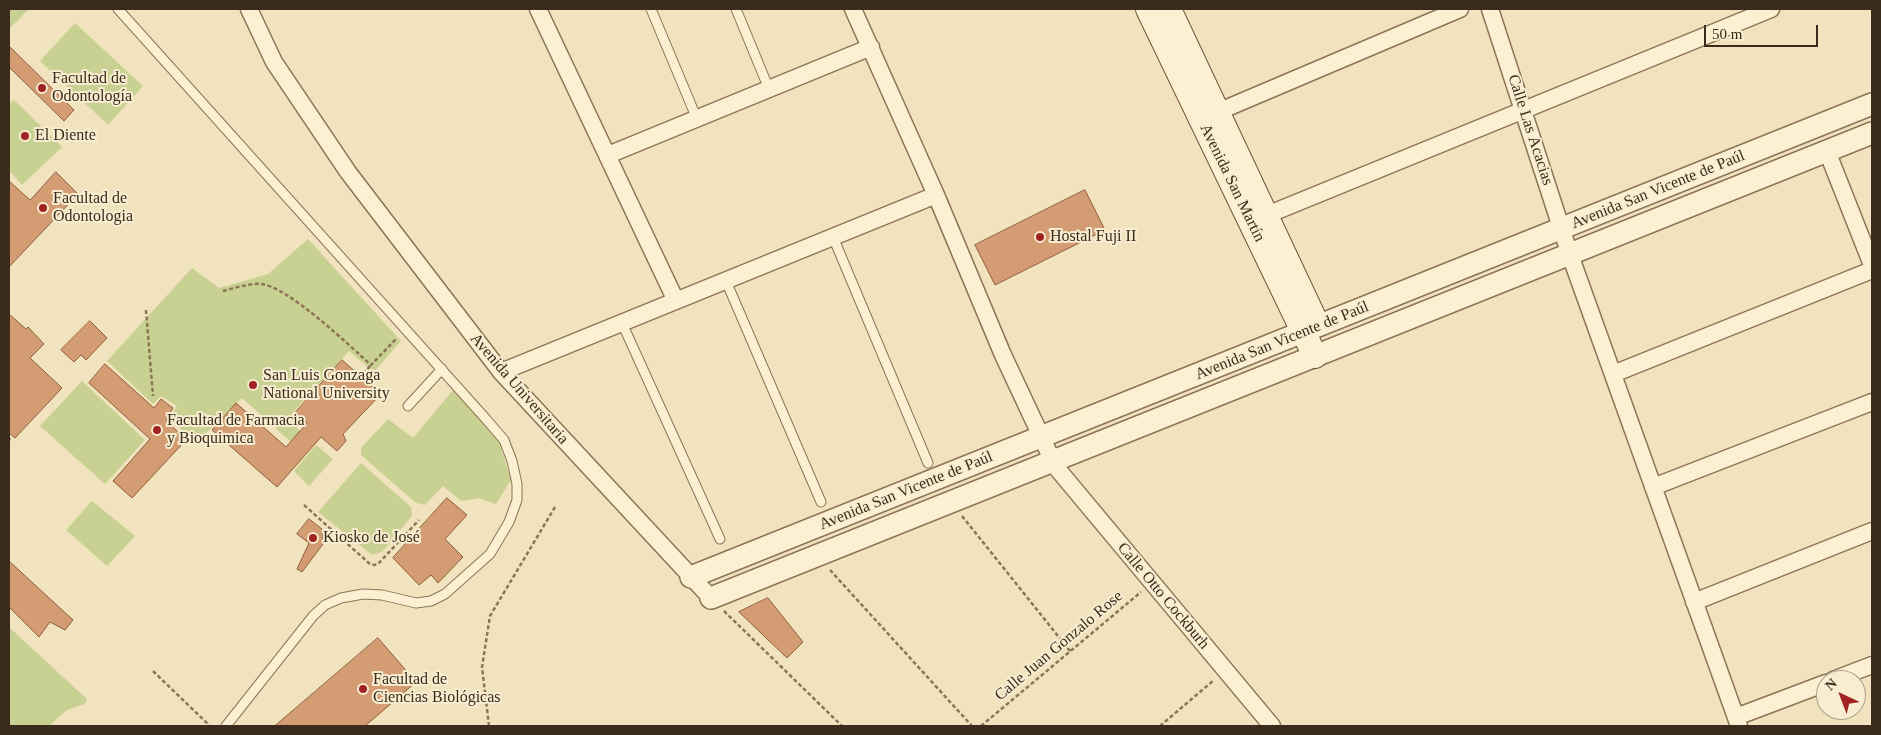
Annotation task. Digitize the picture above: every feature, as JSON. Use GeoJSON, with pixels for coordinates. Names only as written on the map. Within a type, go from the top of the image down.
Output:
{"type":"FeatureCollection","features":[{"type":"Feature","properties":{"kind":"main road","name":"Avenida San Martín"},"geometry":{"type":"LineString","coordinates":[[1158,10],[1322,353]]}},
{"type":"Feature","properties":{"kind":"street","name":"Avenida Universitaria"},"geometry":{"type":"LineString","coordinates":[[249,9],[274,62],[348,172],[500,372],[711,598]]}},
{"type":"Feature","properties":{"kind":"street"},"geometry":{"type":"LineString","coordinates":[[538,9],[676,301]]}},
{"type":"Feature","properties":{"kind":"street","name":"Calle Otto Cockburh"},"geometry":{"type":"LineString","coordinates":[[853,9],[936,195],[1003,355],[1055,466],[1272,726]]}},
{"type":"Feature","properties":{"kind":"street"},"geometry":{"type":"LineString","coordinates":[[1209,115],[1460,9]]}},
{"type":"Feature","properties":{"kind":"street","name":"Calle Las Acacias"},"geometry":{"type":"LineString","coordinates":[[1490,9],[1562,229],[1737,722]]}},
{"type":"Feature","properties":{"kind":"street"},"geometry":{"type":"LineString","coordinates":[[1258,219],[1771,9]]}},
{"type":"Feature","properties":{"kind":"street"},"geometry":{"type":"LineString","coordinates":[[608,155],[871,47]]}},
{"type":"Feature","properties":{"kind":"street","name":"Avenida San Vicente de Paúl"},"geometry":{"type":"LineString","coordinates":[[691,577],[1872,104]]}},
{"type":"Feature","properties":{"kind":"street","name":"Avenida San Vicente de Paúl"},"geometry":{"type":"LineString","coordinates":[[711,598],[1872,133]]}},
{"type":"Feature","properties":{"kind":"street"},"geometry":{"type":"LineString","coordinates":[[1827,151],[1872,265]]}},
{"type":"Feature","properties":{"kind":"street"},"geometry":{"type":"LineString","coordinates":[[500,372],[936,195]]}},
{"type":"Feature","properties":{"kind":"street"},"geometry":{"type":"LineString","coordinates":[[1613,374],[1872,270]]}},
{"type":"Feature","properties":{"kind":"street"},"geometry":{"type":"LineString","coordinates":[[1653,487],[1872,402]]}},
{"type":"Feature","properties":{"kind":"street"},"geometry":{"type":"LineString","coordinates":[[1694,602],[1872,531]]}},
{"type":"Feature","properties":{"kind":"street"},"geometry":{"type":"LineString","coordinates":[[1859,670],[1872,665]]}},
{"type":"Feature","properties":{"kind":"street"},"geometry":{"type":"LineString","coordinates":[[1737,722],[1816,687]]}},
{"type":"Feature","properties":{"kind":"lane"},"geometry":{"type":"LineString","coordinates":[[118,9],[406,328],[504,440],[512,461],[517,484],[517,500],[509,522],[490,554],[445,594],[431,601],[416,603],[382,594],[363,594],[341,598],[325,606],[313,616],[226,726]]}},
{"type":"Feature","properties":{"kind":"lane"},"geometry":{"type":"LineString","coordinates":[[651,9],[697,118]]}},
{"type":"Feature","properties":{"kind":"lane"},"geometry":{"type":"LineString","coordinates":[[736,9],[769,89]]}},
{"type":"Feature","properties":{"kind":"lane"},"geometry":{"type":"LineString","coordinates":[[833,237],[928,463]]}},
{"type":"Feature","properties":{"kind":"lane"},"geometry":{"type":"LineString","coordinates":[[726,281],[821,502]]}},
{"type":"Feature","properties":{"kind":"lane"},"geometry":{"type":"LineString","coordinates":[[622,323],[720,539]]}},
{"type":"Feature","properties":{"kind":"lane"},"geometry":{"type":"LineString","coordinates":[[408,406],[442,369]]}},
{"type":"Feature","properties":{"kind":"path"},"geometry":{"type":"LineString","coordinates":[[223,291],[251,284],[272,286],[300,304],[371,364]]}},
{"type":"Feature","properties":{"kind":"path"},"geometry":{"type":"LineString","coordinates":[[146,310],[153,396]]}},
{"type":"Feature","properties":{"kind":"path"},"geometry":{"type":"LineString","coordinates":[[363,374],[406,328]]}},
{"type":"Feature","properties":{"kind":"path"},"geometry":{"type":"LineString","coordinates":[[950,502],[1070,651]]}},
{"type":"Feature","properties":{"kind":"path"},"geometry":{"type":"LineString","coordinates":[[304,505],[370,564],[374,565],[378,564],[419,520]]}},
{"type":"Feature","properties":{"kind":"path"},"geometry":{"type":"LineString","coordinates":[[489,726],[482,667],[490,616],[555,506]]}},
{"type":"Feature","properties":{"kind":"path"},"geometry":{"type":"LineString","coordinates":[[817,555],[972,726]]}},
{"type":"Feature","properties":{"kind":"path","name":"Calle Juan Gonzalo Rose"},"geometry":{"type":"LineString","coordinates":[[981,726],[1152,583]]}},
{"type":"Feature","properties":{"kind":"path"},"geometry":{"type":"LineString","coordinates":[[711,598],[842,726]]}},
{"type":"Feature","properties":{"kind":"path"},"geometry":{"type":"LineString","coordinates":[[153,671],[210,726]]}},
{"type":"Feature","properties":{"kind":"path"},"geometry":{"type":"LineString","coordinates":[[1160,726],[1225,671]]}},
{"type":"Feature","properties":{"kind":"green space"},"geometry":{"type":"Polygon","coordinates":[[[9,9],[29,9],[9,29],[9,9]]]}},
{"type":"Feature","properties":{"kind":"green space"},"geometry":{"type":"Polygon","coordinates":[[[75,23],[143,86],[108,125],[40,61],[75,23]]]}},
{"type":"Feature","properties":{"kind":"green space"},"geometry":{"type":"Polygon","coordinates":[[[14,100],[62,147],[22,185],[9,170],[9,104],[14,100]]]}},
{"type":"Feature","properties":{"kind":"green space"},"geometry":{"type":"Polygon","coordinates":[[[308,239],[401,341],[374,372],[349,351],[288,418],[301,432],[291,442],[242,398],[197,442],[169,419],[177,406],[161,396],[153,404],[107,361],[192,268],[219,288],[268,274],[308,239]]]}},
{"type":"Feature","properties":{"kind":"green space"},"geometry":{"type":"Polygon","coordinates":[[[82,381],[145,440],[105,484],[40,426],[82,381]]]}},
{"type":"Feature","properties":{"kind":"green space"},"geometry":{"type":"Polygon","coordinates":[[[453,390],[497,437],[511,480],[496,504],[479,498],[461,501],[443,486],[425,505],[416,503],[361,455],[361,448],[388,419],[413,438],[453,390]]]}},
{"type":"Feature","properties":{"kind":"green space"},"geometry":{"type":"Polygon","coordinates":[[[316,445],[333,459],[309,486],[294,471],[316,445]]]}},
{"type":"Feature","properties":{"kind":"green space"},"geometry":{"type":"Polygon","coordinates":[[[361,463],[411,507],[412,516],[382,552],[372,555],[318,512],[361,463]]]}},
{"type":"Feature","properties":{"kind":"green space"},"geometry":{"type":"Polygon","coordinates":[[[92,501],[135,536],[107,566],[66,530],[92,501]]]}},
{"type":"Feature","properties":{"kind":"green space"},"geometry":{"type":"Polygon","coordinates":[[[9,627],[87,699],[85,704],[67,710],[49,726],[9,726],[9,627]]]}},
{"type":"Feature","properties":{"kind":"building","name":"Facultad de Odontología"},"geometry":{"type":"Polygon","coordinates":[[[9,46],[74,110],[64,121],[9,67],[9,46]]]}},
{"type":"Feature","properties":{"kind":"building","name":"Facultad de Odontologia"},"geometry":{"type":"Polygon","coordinates":[[[56,172],[78,194],[9,267],[9,181],[30,200],[56,172]]]}},
{"type":"Feature","properties":{"kind":"building","name":"Hostal Fuji II"},"geometry":{"type":"Polygon","coordinates":[[[1085,190],[1105,230],[995,285],[975,245],[1085,190]]]}},
{"type":"Feature","properties":{"kind":"building"},"geometry":{"type":"Polygon","coordinates":[[[9,314],[26,329],[28,327],[44,344],[30,358],[62,388],[15,438],[9,433],[9,314]]]}},
{"type":"Feature","properties":{"kind":"building"},"geometry":{"type":"Polygon","coordinates":[[[90,321],[107,338],[86,360],[81,355],[74,362],[61,350],[90,321]]]}},
{"type":"Feature","properties":{"kind":"building"},"geometry":{"type":"Polygon","coordinates":[[[342,360],[381,394],[343,434],[346,441],[337,451],[321,437],[277,487],[212,430],[236,403],[286,447],[307,423],[296,412],[342,360]]]}},
{"type":"Feature","properties":{"kind":"building","name":"Facultad de Farmacia y Bioquimica"},"geometry":{"type":"Polygon","coordinates":[[[105,364],[154,408],[161,399],[173,408],[166,420],[186,440],[132,498],[113,481],[150,439],[89,383],[105,364]]]}},
{"type":"Feature","properties":{"kind":"building"},"geometry":{"type":"Polygon","coordinates":[[[447,498],[467,515],[445,539],[463,557],[438,583],[431,575],[419,585],[393,558],[447,498]]]}},
{"type":"Feature","properties":{"kind":"building","name":"Kiosko de José"},"geometry":{"type":"Polygon","coordinates":[[[309,519],[322,529],[323,544],[302,572],[297,569],[309,543],[297,534],[309,519]]]}},
{"type":"Feature","properties":{"kind":"building"},"geometry":{"type":"Polygon","coordinates":[[[9,561],[73,620],[65,630],[50,622],[39,637],[9,607],[9,561]]]}},
{"type":"Feature","properties":{"kind":"building"},"geometry":{"type":"Polygon","coordinates":[[[768,598],[803,642],[787,658],[739,612],[768,598]]]}},
{"type":"Feature","properties":{"kind":"building","name":"Facultad de Ciencias Biológicas"},"geometry":{"type":"Polygon","coordinates":[[[378,638],[416,682],[365,726],[275,726],[378,638]]]}},
{"type":"Feature","properties":{"kind":"place","name":"Facultad de Odontología"},"geometry":{"type":"Point","coordinates":[42,88]}},
{"type":"Feature","properties":{"kind":"place","name":"El Diente"},"geometry":{"type":"Point","coordinates":[25,136]}},
{"type":"Feature","properties":{"kind":"place","name":"Facultad de Odontologia"},"geometry":{"type":"Point","coordinates":[43,208]}},
{"type":"Feature","properties":{"kind":"place","name":"Hostal Fuji II"},"geometry":{"type":"Point","coordinates":[1040,237]}},
{"type":"Feature","properties":{"kind":"place","name":"San Luis Gonzaga National University"},"geometry":{"type":"Point","coordinates":[253,385]}},
{"type":"Feature","properties":{"kind":"place","name":"Facultad de Farmacia y Bioquimica"},"geometry":{"type":"Point","coordinates":[157,430]}},
{"type":"Feature","properties":{"kind":"place","name":"Kiosko de José"},"geometry":{"type":"Point","coordinates":[313,538]}},
{"type":"Feature","properties":{"kind":"place","name":"Facultad de Ciencias Biológicas"},"geometry":{"type":"Point","coordinates":[363,689]}}]}
